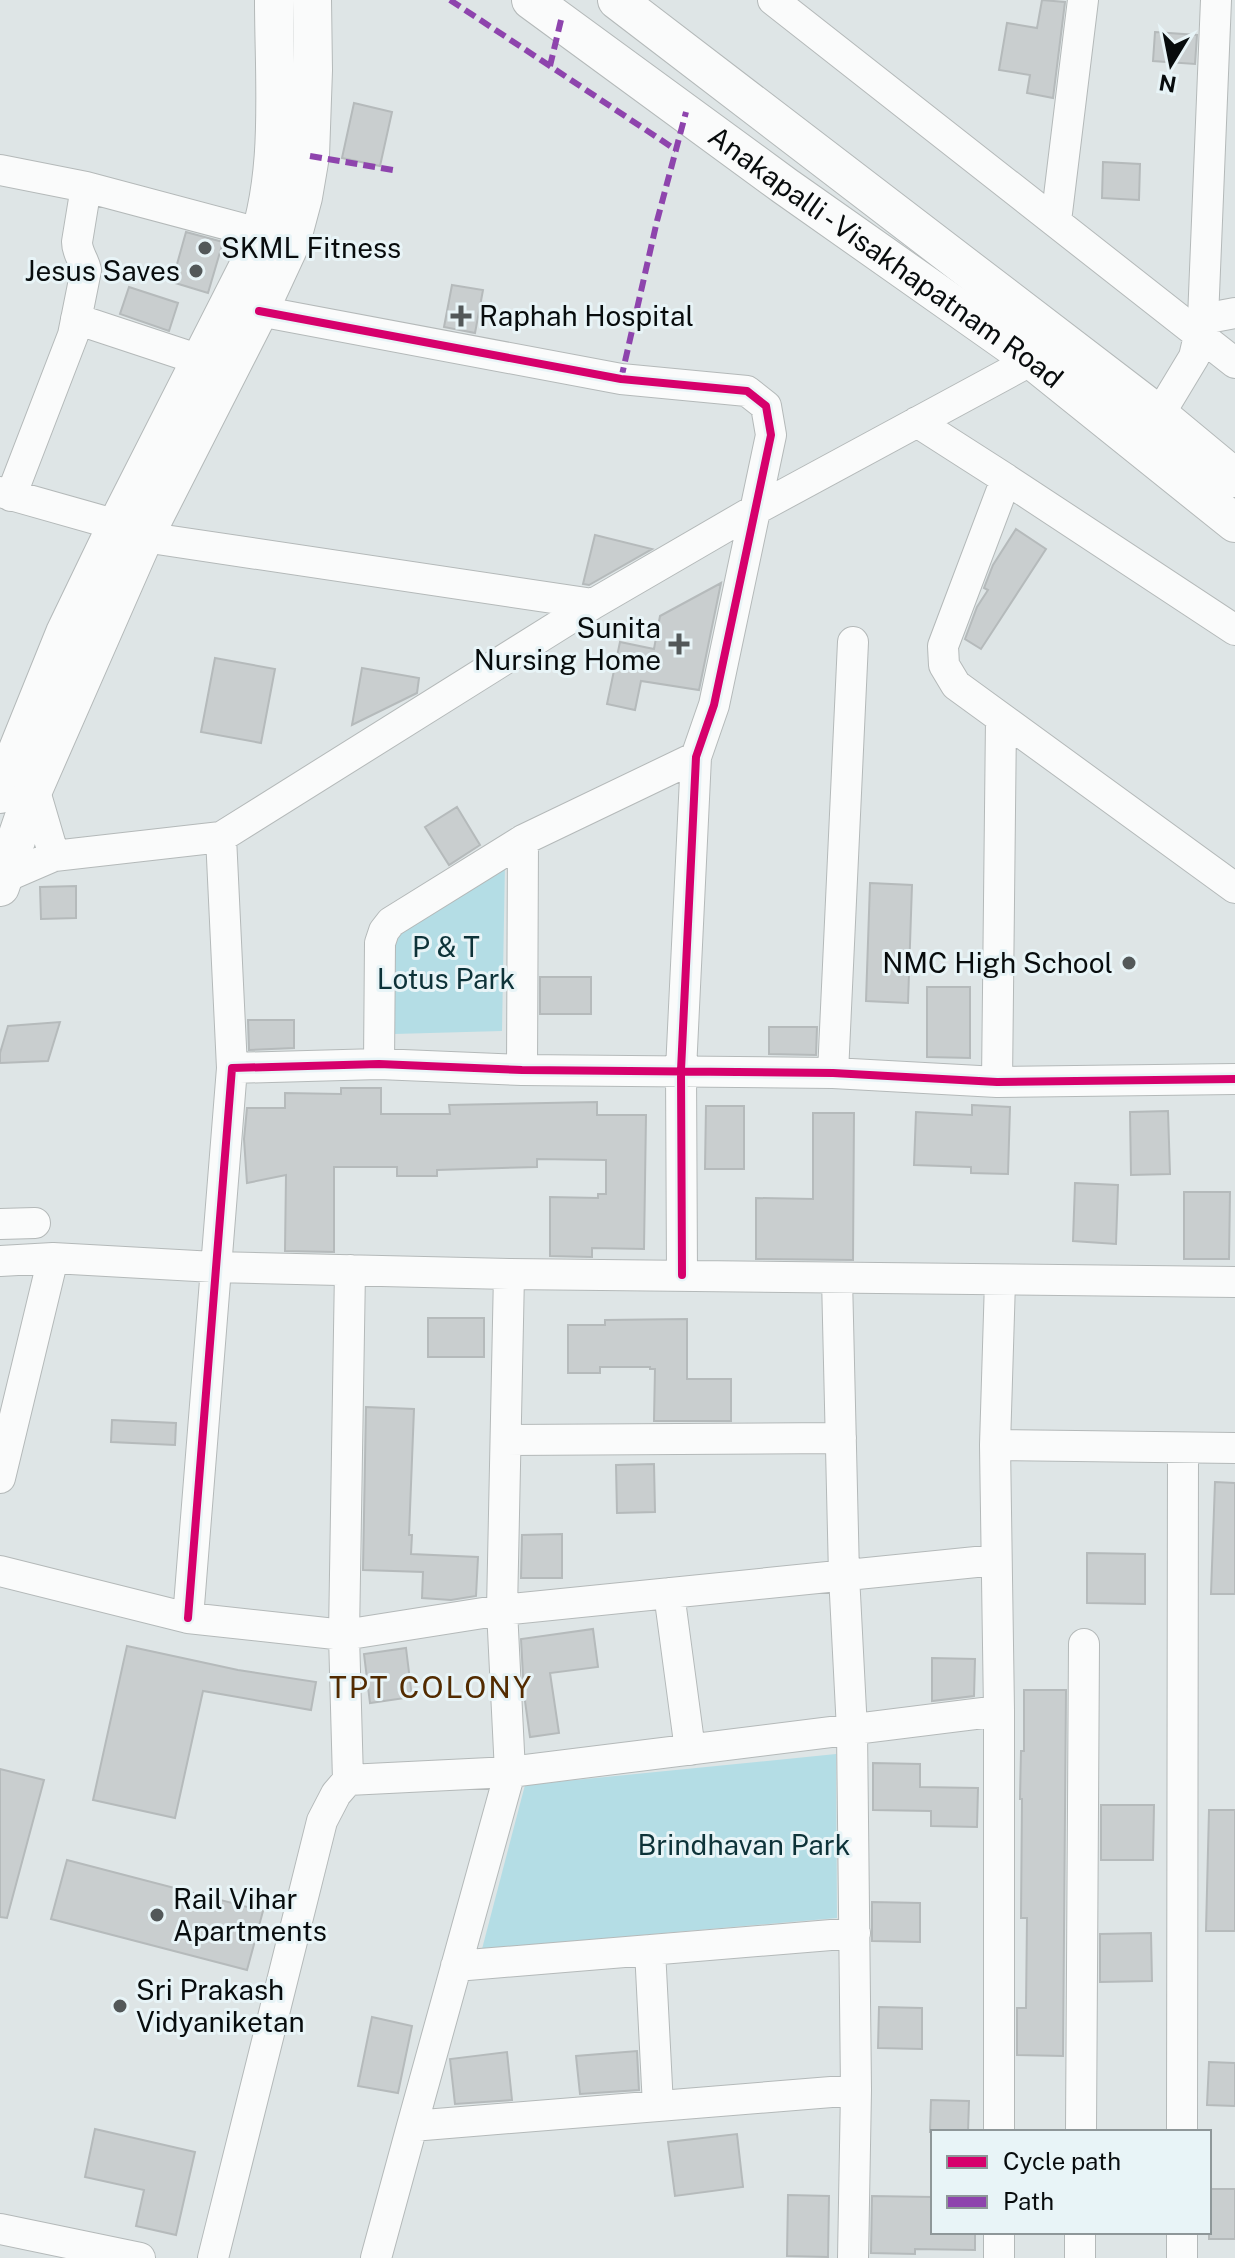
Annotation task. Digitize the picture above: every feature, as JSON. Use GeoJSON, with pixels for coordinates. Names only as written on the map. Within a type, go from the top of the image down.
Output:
{"type":"FeatureCollection","features":[{"type":"Feature","properties":{"kind":"main road"},"geometry":{"type":"LineString","coordinates":[[131,531],[259,311],[276,238],[269,202],[273,146],[274,0]]}},
{"type":"Feature","properties":{"kind":"main road"},"geometry":{"type":"LineString","coordinates":[[1,883],[10,783],[131,531],[200,360],[303,197],[310,156],[312,0]]}},
{"type":"Feature","properties":{"kind":"main road","name":"Anakapalli - Visakhapatnam Road"},"geometry":{"type":"LineString","coordinates":[[531,0],[785,186],[1032,360],[1235,523]]}},
{"type":"Feature","properties":{"kind":"main road","name":"Anakapalli - Visakhapatnam Road"},"geometry":{"type":"LineString","coordinates":[[617,0],[1159,415],[1235,478]]}},
{"type":"Feature","properties":{"kind":"street"},"geometry":{"type":"LineString","coordinates":[[773,0],[1056,221],[1201,326],[1235,363]]}},
{"type":"Feature","properties":{"kind":"street"},"geometry":{"type":"LineString","coordinates":[[1056,221],[1083,0]]}},
{"type":"Feature","properties":{"kind":"street"},"geometry":{"type":"LineString","coordinates":[[1159,415],[1194,357],[1201,326],[1216,0]]}},
{"type":"Feature","properties":{"kind":"street"},"geometry":{"type":"LineString","coordinates":[[0,170],[86,187],[276,238]]}},
{"type":"Feature","properties":{"kind":"street"},"geometry":{"type":"LineString","coordinates":[[86,187],[77,242],[77,250],[86,270],[76,319],[66,353],[6,494],[131,531],[593,604]]}},
{"type":"Feature","properties":{"kind":"street"},"geometry":{"type":"LineString","coordinates":[[259,311],[621,379],[747,391],[766,406],[771,435],[714,705],[696,757],[681,1070],[682,1275]]}},
{"type":"Feature","properties":{"kind":"street"},"geometry":{"type":"LineString","coordinates":[[1201,326],[1235,313]]}},
{"type":"Feature","properties":{"kind":"street"},"geometry":{"type":"LineString","coordinates":[[76,319],[200,360]]}},
{"type":"Feature","properties":{"kind":"street"},"geometry":{"type":"LineString","coordinates":[[1,883],[54,856],[221,837],[593,604],[753,511],[1032,360]]}},
{"type":"Feature","properties":{"kind":"street"},"geometry":{"type":"LineString","coordinates":[[917,422],[1235,630]]}},
{"type":"Feature","properties":{"kind":"street"},"geometry":{"type":"LineString","coordinates":[[1006,479],[943,646],[944,665],[956,685],[1001,720],[1235,888]]}},
{"type":"Feature","properties":{"kind":"street"},"geometry":{"type":"LineString","coordinates":[[833,1073],[853,642]]}},
{"type":"Feature","properties":{"kind":"street"},"geometry":{"type":"LineString","coordinates":[[997,1082],[1001,720]]}},
{"type":"Feature","properties":{"kind":"street"},"geometry":{"type":"LineString","coordinates":[[379,1064],[379,959],[384,931],[391,922],[523,840],[696,757]]}},
{"type":"Feature","properties":{"kind":"street"},"geometry":{"type":"LineString","coordinates":[[10,783],[54,856]]}},
{"type":"Feature","properties":{"kind":"street"},"geometry":{"type":"LineString","coordinates":[[188,1618],[232,1068],[221,837]]}},
{"type":"Feature","properties":{"kind":"street"},"geometry":{"type":"LineString","coordinates":[[522,1070],[523,840]]}},
{"type":"Feature","properties":{"kind":"street"},"geometry":{"type":"LineString","coordinates":[[232,1068],[379,1064],[522,1070],[833,1073],[997,1082],[1235,1079]]}},
{"type":"Feature","properties":{"kind":"street"},"geometry":{"type":"LineString","coordinates":[[0,1224],[35,1223]]}},
{"type":"Feature","properties":{"kind":"street"},"geometry":{"type":"LineString","coordinates":[[0,1478],[53,1258]]}},
{"type":"Feature","properties":{"kind":"street"},"geometry":{"type":"LineString","coordinates":[[0,1261],[53,1258],[214,1267],[509,1274],[1235,1282]]}},
{"type":"Feature","properties":{"kind":"street"},"geometry":{"type":"LineString","coordinates":[[213,2258],[322,1821],[336,1794],[348,1780],[344,1635],[350,1270]]}},
{"type":"Feature","properties":{"kind":"street"},"geometry":{"type":"LineString","coordinates":[[376,2258],[510,1772],[502,1610],[509,1274]]}},
{"type":"Feature","properties":{"kind":"street"},"geometry":{"type":"LineString","coordinates":[[837,1278],[844,1575],[852,1730],[856,2090],[853,2258]]}},
{"type":"Feature","properties":{"kind":"street"},"geometry":{"type":"LineString","coordinates":[[999,2130],[999,1711],[995,1445],[1000,1281]]}},
{"type":"Feature","properties":{"kind":"street"},"geometry":{"type":"LineString","coordinates":[[506,1440],[841,1438]]}},
{"type":"Feature","properties":{"kind":"street"},"geometry":{"type":"LineString","coordinates":[[995,1445],[1235,1448]]}},
{"type":"Feature","properties":{"kind":"street"},"geometry":{"type":"LineString","coordinates":[[1182,2130],[1183,1448]]}},
{"type":"Feature","properties":{"kind":"street"},"geometry":{"type":"LineString","coordinates":[[0,1571],[188,1618],[344,1635],[502,1610],[996,1560]]}},
{"type":"Feature","properties":{"kind":"street"},"geometry":{"type":"LineString","coordinates":[[669,1593],[690,1750]]}},
{"type":"Feature","properties":{"kind":"street"},"geometry":{"type":"LineString","coordinates":[[1081,2130],[1084,1644]]}},
{"type":"Feature","properties":{"kind":"street"},"geometry":{"type":"LineString","coordinates":[[348,1780],[510,1772],[999,1711]]}},
{"type":"Feature","properties":{"kind":"street"},"geometry":{"type":"LineString","coordinates":[[456,1966],[855,1933]]}},
{"type":"Feature","properties":{"kind":"street"},"geometry":{"type":"LineString","coordinates":[[650,1950],[658,2106]]}},
{"type":"Feature","properties":{"kind":"street"},"geometry":{"type":"LineString","coordinates":[[412,2126],[856,2090]]}},
{"type":"Feature","properties":{"kind":"street"},"geometry":{"type":"LineString","coordinates":[[0,2229],[140,2258]]}},
{"type":"Feature","properties":{"kind":"street"},"geometry":{"type":"LineString","coordinates":[[999,2234],[999,2258]]}},
{"type":"Feature","properties":{"kind":"street"},"geometry":{"type":"LineString","coordinates":[[1080,2234],[1080,2258]]}},
{"type":"Feature","properties":{"kind":"street"},"geometry":{"type":"LineString","coordinates":[[1182,2234],[1182,2258]]}},
{"type":"Feature","properties":{"kind":"green space","name":"P & T Lotus Park"},"geometry":{"type":"Polygon","coordinates":[[[505,863],[502,1031],[394,1034],[390,933],[505,863]]]}},
{"type":"Feature","properties":{"kind":"green space","name":"Brindhavan Park"},"geometry":{"type":"Polygon","coordinates":[[[836,1754],[837,1918],[482,1949],[525,1785],[836,1754]]]}},
{"type":"Feature","properties":{"kind":"building"},"geometry":{"type":"Polygon","coordinates":[[[1042,0],[1065,2],[1053,98],[1027,93],[1030,75],[999,70],[1007,23],[1037,28],[1042,0]]]}},
{"type":"Feature","properties":{"kind":"building"},"geometry":{"type":"Polygon","coordinates":[[[1155,32],[1197,35],[1195,64],[1153,61],[1155,32]]]}},
{"type":"Feature","properties":{"kind":"building"},"geometry":{"type":"Polygon","coordinates":[[[354,103],[392,112],[380,166],[342,158],[354,103]]]}},
{"type":"Feature","properties":{"kind":"building"},"geometry":{"type":"Polygon","coordinates":[[[1103,162],[1140,164],[1139,200],[1102,198],[1103,162]]]}},
{"type":"Feature","properties":{"kind":"building"},"geometry":{"type":"Polygon","coordinates":[[[186,232],[223,242],[208,293],[172,282],[186,232]]]}},
{"type":"Feature","properties":{"kind":"building"},"geometry":{"type":"Polygon","coordinates":[[[452,285],[483,290],[475,333],[444,327],[452,285]]]}},
{"type":"Feature","properties":{"kind":"building"},"geometry":{"type":"Polygon","coordinates":[[[129,287],[178,303],[169,331],[120,314],[129,287]]]}},
{"type":"Feature","properties":{"kind":"building"},"geometry":{"type":"Polygon","coordinates":[[[1016,529],[1046,549],[981,649],[965,639],[977,607],[988,590],[984,588],[993,565],[1016,529]]]}},
{"type":"Feature","properties":{"kind":"building"},"geometry":{"type":"Polygon","coordinates":[[[595,535],[652,549],[589,585],[583,584],[595,535]]]}},
{"type":"Feature","properties":{"kind":"building"},"geometry":{"type":"Polygon","coordinates":[[[721,583],[699,690],[641,681],[635,710],[607,704],[620,642],[654,649],[660,616],[721,583]]]}},
{"type":"Feature","properties":{"kind":"building"},"geometry":{"type":"Polygon","coordinates":[[[215,658],[275,669],[261,743],[201,732],[215,658]]]}},
{"type":"Feature","properties":{"kind":"building"},"geometry":{"type":"Polygon","coordinates":[[[362,668],[419,678],[417,693],[352,725],[362,668]]]}},
{"type":"Feature","properties":{"kind":"building"},"geometry":{"type":"Polygon","coordinates":[[[457,807],[480,845],[449,865],[425,827],[457,807]]]}},
{"type":"Feature","properties":{"kind":"building"},"geometry":{"type":"Polygon","coordinates":[[[870,883],[912,885],[908,1003],[866,1001],[870,883]]]}},
{"type":"Feature","properties":{"kind":"building"},"geometry":{"type":"Polygon","coordinates":[[[76,886],[76,918],[41,919],[40,887],[76,886]]]}},
{"type":"Feature","properties":{"kind":"building"},"geometry":{"type":"Polygon","coordinates":[[[540,977],[591,977],[591,1014],[540,1014],[540,977]]]}},
{"type":"Feature","properties":{"kind":"building"},"geometry":{"type":"Polygon","coordinates":[[[927,987],[970,987],[970,1058],[927,1057],[927,987]]]}},
{"type":"Feature","properties":{"kind":"building"},"geometry":{"type":"Polygon","coordinates":[[[248,1020],[294,1020],[294,1048],[249,1050],[248,1020]]]}},
{"type":"Feature","properties":{"kind":"building"},"geometry":{"type":"Polygon","coordinates":[[[60,1022],[48,1061],[0,1063],[8,1026],[60,1022]]]}},
{"type":"Feature","properties":{"kind":"building"},"geometry":{"type":"Polygon","coordinates":[[[769,1027],[817,1027],[816,1055],[769,1054],[769,1027]]]}},
{"type":"Feature","properties":{"kind":"building"},"geometry":{"type":"Polygon","coordinates":[[[341,1088],[381,1088],[381,1114],[450,1114],[449,1105],[597,1102],[597,1115],[646,1115],[644,1249],[592,1248],[592,1257],[550,1256],[550,1197],[598,1198],[598,1194],[606,1194],[606,1160],[537,1159],[537,1167],[437,1170],[437,1176],[397,1176],[397,1167],[334,1167],[334,1252],[285,1251],[286,1175],[247,1183],[244,1139],[247,1108],[285,1108],[285,1093],[341,1094],[341,1088]]]}},
{"type":"Feature","properties":{"kind":"building"},"geometry":{"type":"Polygon","coordinates":[[[972,1105],[1010,1107],[1008,1174],[971,1173],[971,1167],[914,1165],[916,1112],[972,1115],[972,1105]]]}},
{"type":"Feature","properties":{"kind":"building"},"geometry":{"type":"Polygon","coordinates":[[[706,1106],[744,1106],[744,1169],[705,1169],[706,1106]]]}},
{"type":"Feature","properties":{"kind":"building"},"geometry":{"type":"Polygon","coordinates":[[[1168,1111],[1170,1174],[1131,1175],[1130,1112],[1168,1111]]]}},
{"type":"Feature","properties":{"kind":"building"},"geometry":{"type":"Polygon","coordinates":[[[813,1113],[854,1113],[853,1260],[756,1259],[756,1198],[813,1199],[813,1113]]]}},
{"type":"Feature","properties":{"kind":"building"},"geometry":{"type":"Polygon","coordinates":[[[1075,1183],[1118,1185],[1116,1244],[1073,1241],[1075,1183]]]}},
{"type":"Feature","properties":{"kind":"building"},"geometry":{"type":"Polygon","coordinates":[[[1184,1192],[1230,1192],[1229,1259],[1184,1259],[1184,1192]]]}},
{"type":"Feature","properties":{"kind":"building"},"geometry":{"type":"Polygon","coordinates":[[[428,1318],[484,1318],[484,1357],[428,1357],[428,1318]]]}},
{"type":"Feature","properties":{"kind":"building"},"geometry":{"type":"Polygon","coordinates":[[[687,1319],[687,1379],[731,1379],[731,1421],[654,1421],[655,1369],[650,1367],[600,1367],[600,1373],[568,1373],[568,1325],[605,1325],[605,1320],[687,1319]]]}},
{"type":"Feature","properties":{"kind":"building"},"geometry":{"type":"Polygon","coordinates":[[[366,1407],[414,1409],[411,1554],[478,1557],[476,1596],[451,1600],[422,1598],[423,1572],[363,1570],[366,1407]]]}},
{"type":"Feature","properties":{"kind":"building"},"geometry":{"type":"Polygon","coordinates":[[[112,1420],[176,1423],[175,1445],[111,1442],[112,1420]]]}},
{"type":"Feature","properties":{"kind":"building"},"geometry":{"type":"Polygon","coordinates":[[[654,1464],[655,1512],[617,1513],[616,1465],[654,1464]]]}},
{"type":"Feature","properties":{"kind":"building"},"geometry":{"type":"Polygon","coordinates":[[[1215,1482],[1235,1483],[1235,1594],[1211,1594],[1215,1482]]]}},
{"type":"Feature","properties":{"kind":"building"},"geometry":{"type":"Polygon","coordinates":[[[562,1534],[562,1578],[521,1578],[522,1535],[562,1534]]]}},
{"type":"Feature","properties":{"kind":"building"},"geometry":{"type":"Polygon","coordinates":[[[1087,1553],[1145,1554],[1145,1604],[1087,1603],[1087,1553]]]}},
{"type":"Feature","properties":{"kind":"building"},"geometry":{"type":"Polygon","coordinates":[[[593,1629],[598,1667],[550,1673],[559,1733],[530,1737],[521,1639],[593,1629]]]}},
{"type":"Feature","properties":{"kind":"building"},"geometry":{"type":"Polygon","coordinates":[[[127,1646],[238,1670],[316,1682],[311,1710],[203,1691],[175,1818],[93,1800],[127,1646]]]}},
{"type":"Feature","properties":{"kind":"building"},"geometry":{"type":"Polygon","coordinates":[[[406,1648],[412,1697],[370,1703],[364,1654],[406,1648]]]}},
{"type":"Feature","properties":{"kind":"building"},"geometry":{"type":"Polygon","coordinates":[[[932,1658],[975,1659],[974,1696],[932,1701],[932,1658]]]}},
{"type":"Feature","properties":{"kind":"building"},"geometry":{"type":"Polygon","coordinates":[[[1024,1690],[1066,1690],[1063,2056],[1017,2055],[1017,2008],[1026,2008],[1027,1918],[1021,1918],[1020,1799],[1024,1690]]]}},
{"type":"Feature","properties":{"kind":"building"},"geometry":{"type":"Polygon","coordinates":[[[873,1763],[920,1764],[920,1787],[978,1788],[977,1827],[931,1826],[931,1811],[873,1810],[873,1763]]]}},
{"type":"Feature","properties":{"kind":"building"},"geometry":{"type":"Polygon","coordinates":[[[0,1769],[44,1780],[7,1918],[0,1917],[0,1769]]]}},
{"type":"Feature","properties":{"kind":"building"},"geometry":{"type":"Polygon","coordinates":[[[1101,1805],[1154,1805],[1153,1860],[1101,1860],[1101,1805]]]}},
{"type":"Feature","properties":{"kind":"building"},"geometry":{"type":"Polygon","coordinates":[[[1209,1810],[1235,1810],[1235,1931],[1206,1931],[1209,1810]]]}},
{"type":"Feature","properties":{"kind":"building","name":"Rail Vihar Apartments"},"geometry":{"type":"Polygon","coordinates":[[[67,1860],[263,1911],[247,1970],[51,1919],[67,1860]]]}},
{"type":"Feature","properties":{"kind":"building"},"geometry":{"type":"Polygon","coordinates":[[[872,1902],[920,1903],[920,1942],[872,1941],[872,1902]]]}},
{"type":"Feature","properties":{"kind":"building"},"geometry":{"type":"Polygon","coordinates":[[[1151,1933],[1152,1981],[1100,1982],[1100,1934],[1151,1933]]]}},
{"type":"Feature","properties":{"kind":"building"},"geometry":{"type":"Polygon","coordinates":[[[879,2007],[922,2008],[922,2049],[878,2048],[879,2007]]]}},
{"type":"Feature","properties":{"kind":"building"},"geometry":{"type":"Polygon","coordinates":[[[372,2017],[412,2026],[398,2093],[358,2086],[372,2017]]]}},
{"type":"Feature","properties":{"kind":"building"},"geometry":{"type":"Polygon","coordinates":[[[637,2051],[639,2090],[580,2094],[576,2056],[637,2051]]]}},
{"type":"Feature","properties":{"kind":"building"},"geometry":{"type":"Polygon","coordinates":[[[507,2052],[512,2100],[455,2104],[450,2059],[507,2052]]]}},
{"type":"Feature","properties":{"kind":"building"},"geometry":{"type":"Polygon","coordinates":[[[1209,2062],[1235,2063],[1235,2106],[1207,2105],[1209,2062]]]}},
{"type":"Feature","properties":{"kind":"building"},"geometry":{"type":"Polygon","coordinates":[[[931,2100],[969,2101],[968,2130],[930,2132],[931,2100]]]}},
{"type":"Feature","properties":{"kind":"building"},"geometry":{"type":"Polygon","coordinates":[[[95,2129],[195,2152],[176,2235],[136,2226],[144,2190],[85,2177],[95,2129]]]}},
{"type":"Feature","properties":{"kind":"building"},"geometry":{"type":"Polygon","coordinates":[[[737,2134],[743,2187],[675,2196],[668,2142],[737,2134]]]}},
{"type":"Feature","properties":{"kind":"building"},"geometry":{"type":"Polygon","coordinates":[[[1211,2189],[1235,2189],[1235,2239],[1209,2239],[1211,2189]]]}},
{"type":"Feature","properties":{"kind":"building"},"geometry":{"type":"Polygon","coordinates":[[[788,2195],[829,2196],[828,2257],[787,2256],[788,2195]]]}},
{"type":"Feature","properties":{"kind":"building"},"geometry":{"type":"Polygon","coordinates":[[[872,2196],[931,2197],[931,2234],[975,2234],[975,2250],[915,2249],[915,2254],[871,2253],[872,2196]]]}},
{"type":"Feature","properties":{"kind":"marked path"},"geometry":{"type":"LineString","coordinates":[[450,0],[550,66]]}},
{"type":"Feature","properties":{"kind":"marked path"},"geometry":{"type":"LineString","coordinates":[[561,20],[550,66],[676,150]]}},
{"type":"Feature","properties":{"kind":"marked path"},"geometry":{"type":"LineString","coordinates":[[621,379],[686,112]]}},
{"type":"Feature","properties":{"kind":"marked path"},"geometry":{"type":"LineString","coordinates":[[310,156],[393,170]]}},
{"type":"Feature","properties":{"kind":"cycle path"},"geometry":{"type":"LineString","coordinates":[[259,311],[621,379],[747,391],[766,406],[771,435],[714,705],[696,757],[681,1070],[682,1275]]}},
{"type":"Feature","properties":{"kind":"cycle path"},"geometry":{"type":"LineString","coordinates":[[188,1618],[232,1068],[379,1064],[522,1070],[833,1073],[997,1082],[1235,1079]]}},
{"type":"Feature","properties":{"kind":"place","name":"SKML Fitness"},"geometry":{"type":"Point","coordinates":[205,248]}},
{"type":"Feature","properties":{"kind":"place","name":"Jesus Saves"},"geometry":{"type":"Point","coordinates":[196,271]}},
{"type":"Feature","properties":{"kind":"place","name":"Raphah Hospital"},"geometry":{"type":"Point","coordinates":[461,316]}},
{"type":"Feature","properties":{"kind":"place","name":"Sunita Nursing Home"},"geometry":{"type":"Point","coordinates":[679,644]}},
{"type":"Feature","properties":{"kind":"place","name":"NMC High School"},"geometry":{"type":"Point","coordinates":[1129,963]}},
{"type":"Feature","properties":{"kind":"place","name":"Rail Vihar Apartments"},"geometry":{"type":"Point","coordinates":[157,1915]}},
{"type":"Feature","properties":{"kind":"place","name":"Sri Prakash Vidyaniketan"},"geometry":{"type":"Point","coordinates":[120,2006]}},
{"type":"Feature","properties":{"kind":"district","name":"TPT COLONY"},"geometry":{"type":"Point","coordinates":[431,1688]}}]}
